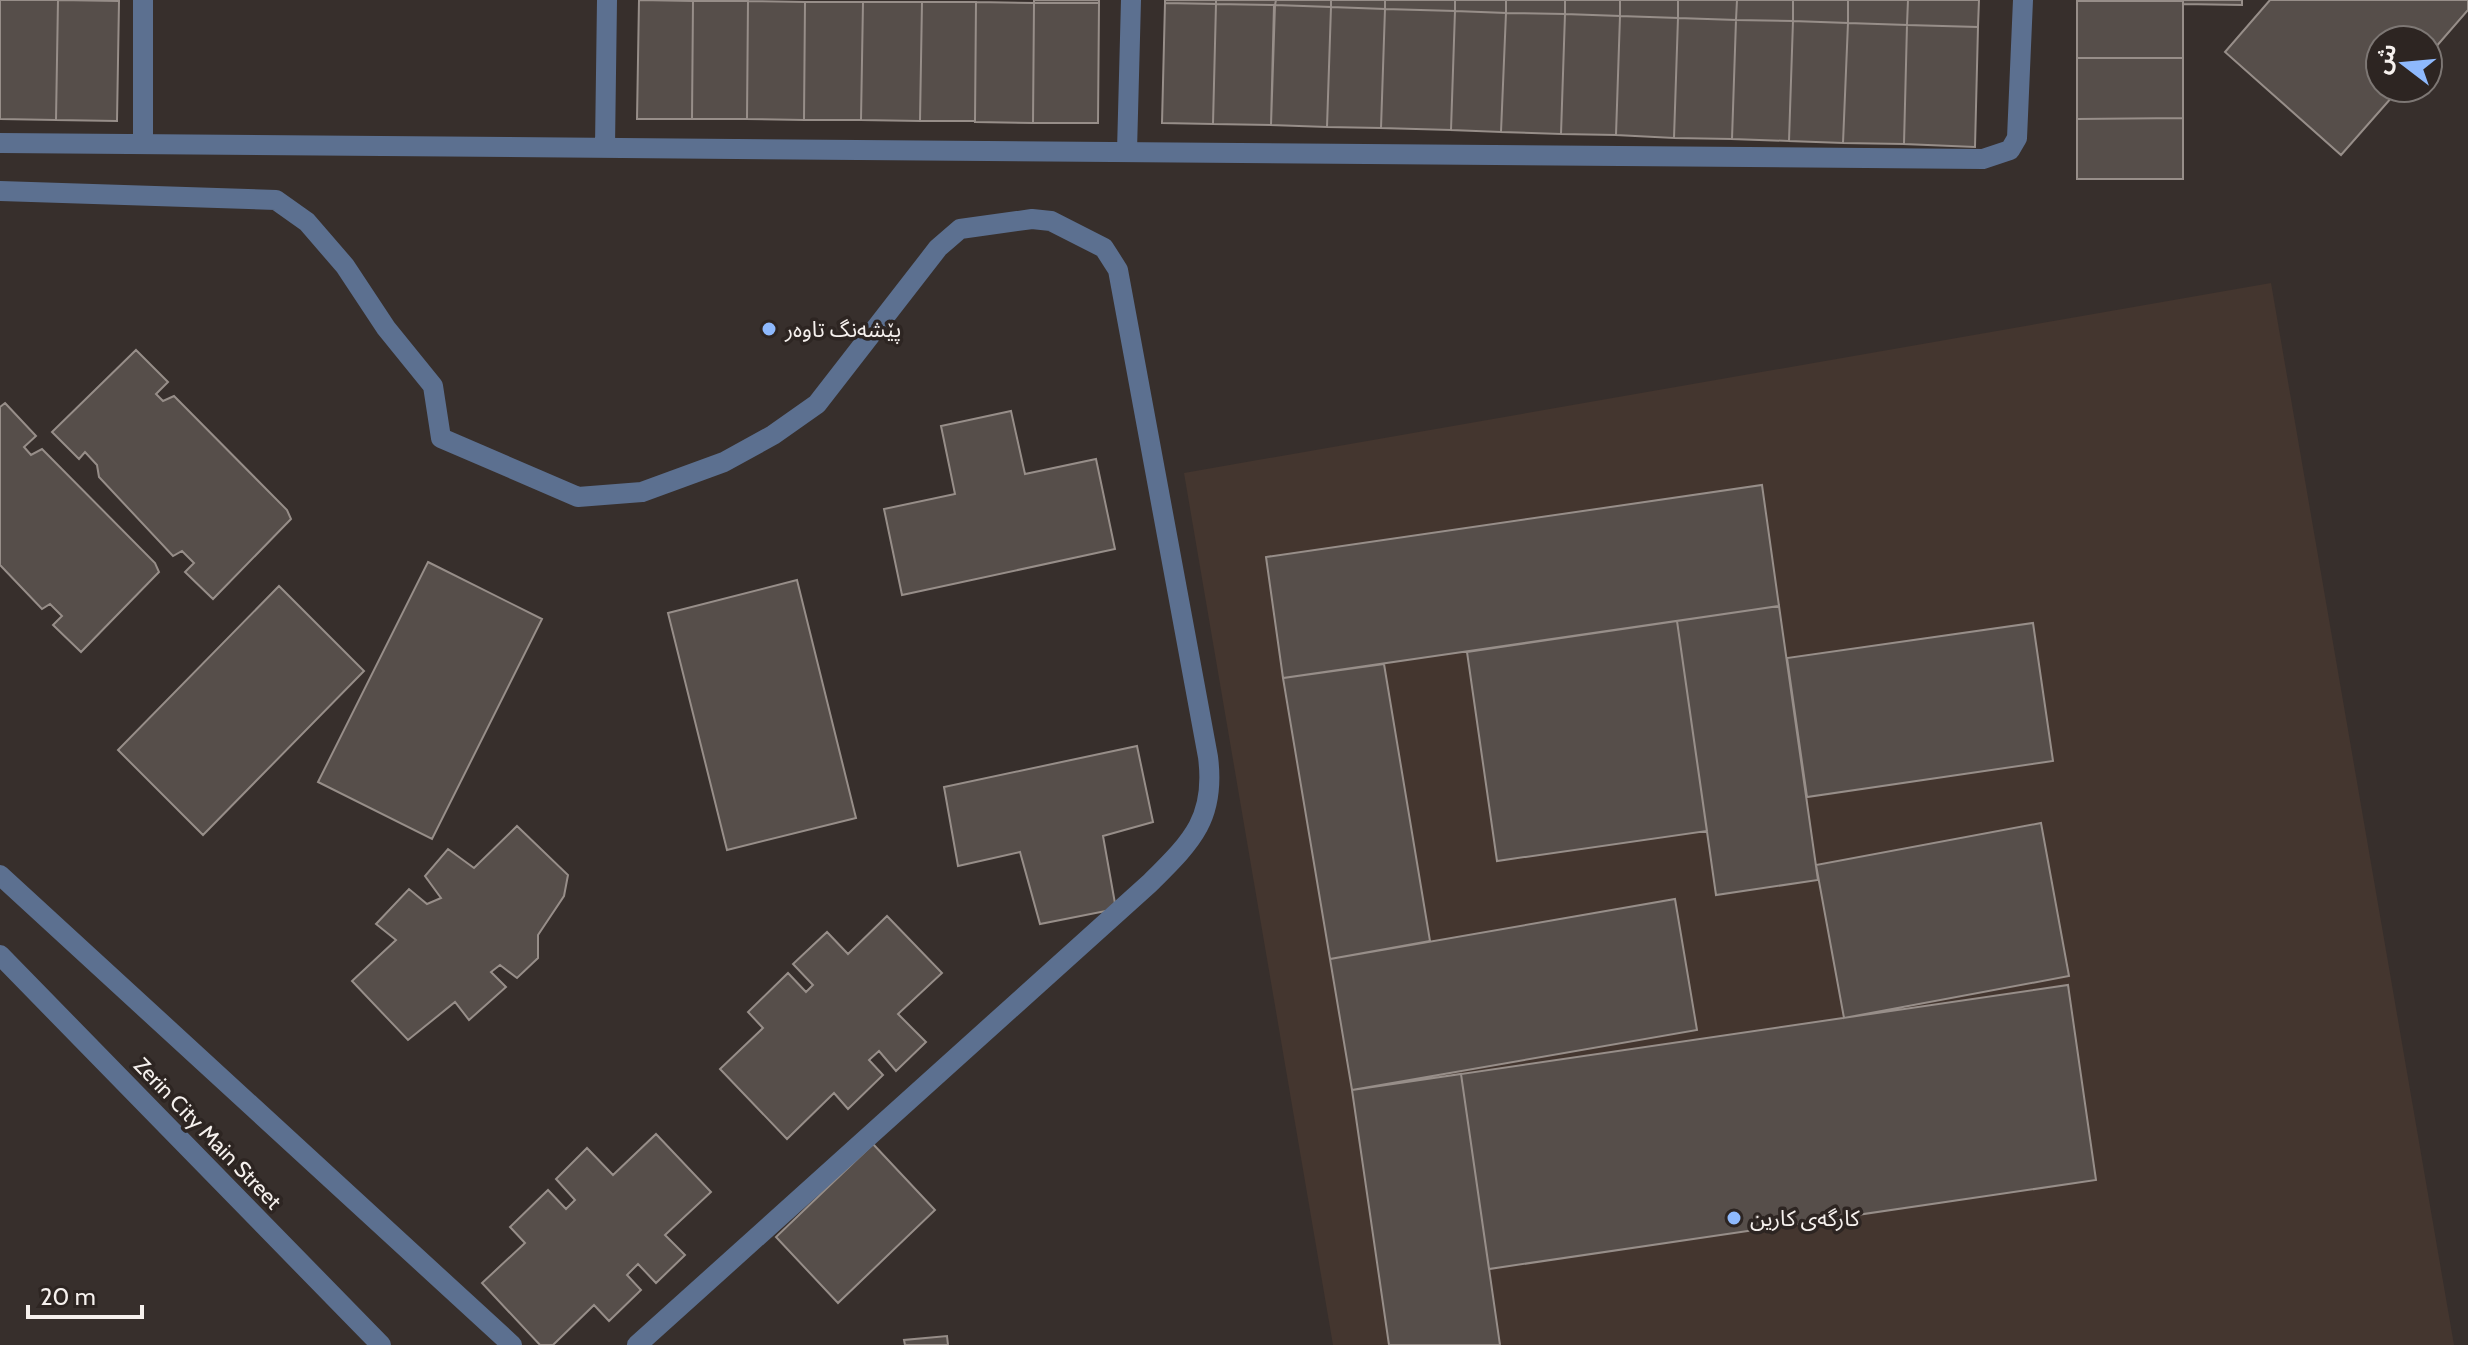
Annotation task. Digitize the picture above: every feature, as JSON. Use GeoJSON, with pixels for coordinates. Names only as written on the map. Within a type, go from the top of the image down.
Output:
{"type":"FeatureCollection","features":[{"type":"Feature","properties":{"kind":"street"},"geometry":{"type":"LineString","coordinates":[[143,0],[143,142]]}},
{"type":"Feature","properties":{"kind":"street"},"geometry":{"type":"LineString","coordinates":[[605,146],[607,0]]}},
{"type":"Feature","properties":{"kind":"street"},"geometry":{"type":"LineString","coordinates":[[1127,151],[1131,0]]}},
{"type":"Feature","properties":{"kind":"street"},"geometry":{"type":"LineString","coordinates":[[0,143],[1999,156],[2010,150],[2017,138],[2023,0]]}},
{"type":"Feature","properties":{"kind":"street"},"geometry":{"type":"LineString","coordinates":[[0,191],[276,200],[307,222],[345,266],[386,328],[433,386],[441,438],[578,497],[642,492],[724,462],[773,435],[817,404],[938,248],[960,229],[1032,219],[1051,221],[1104,248],[1118,270],[1208,757],[1211,779],[1206,813],[1190,843],[1150,883],[637,1345]]}},
{"type":"Feature","properties":{"kind":"street"},"geometry":{"type":"LineString","coordinates":[[0,875],[512,1345]]}},
{"type":"Feature","properties":{"kind":"street","name":"Zerin City Main Street"},"geometry":{"type":"LineString","coordinates":[[0,955],[381,1345]]}},
{"type":"Feature","properties":{"kind":"shaded area"},"geometry":{"type":"Polygon","coordinates":[[[2271,283],[2454,1345],[1333,1345],[1184,473],[2271,283]]]}},
{"type":"Feature","properties":{"kind":"building"},"geometry":{"type":"Polygon","coordinates":[[[0,0],[58,0],[56,120],[0,119],[0,0]]]}},
{"type":"Feature","properties":{"kind":"building"},"geometry":{"type":"Polygon","coordinates":[[[58,0],[119,1],[117,121],[56,120],[58,0]]]}},
{"type":"Feature","properties":{"kind":"building"},"geometry":{"type":"Polygon","coordinates":[[[639,0],[693,1],[692,119],[637,119],[639,0]]]}},
{"type":"Feature","properties":{"kind":"building"},"geometry":{"type":"Polygon","coordinates":[[[1034,0],[1099,0],[1099,3],[1034,3],[1034,0]]]}},
{"type":"Feature","properties":{"kind":"building"},"geometry":{"type":"Polygon","coordinates":[[[1165,0],[1216,0],[1216,4],[1165,3],[1165,0]]]}},
{"type":"Feature","properties":{"kind":"building"},"geometry":{"type":"Polygon","coordinates":[[[1216,0],[1276,0],[1275,5],[1216,4],[1216,0]]]}},
{"type":"Feature","properties":{"kind":"building"},"geometry":{"type":"Polygon","coordinates":[[[1276,0],[1331,0],[1331,7],[1275,5],[1276,0]]]}},
{"type":"Feature","properties":{"kind":"building"},"geometry":{"type":"Polygon","coordinates":[[[1331,0],[1385,0],[1385,9],[1331,7],[1331,0]]]}},
{"type":"Feature","properties":{"kind":"building"},"geometry":{"type":"Polygon","coordinates":[[[1385,0],[1455,0],[1455,11],[1385,9],[1385,0]]]}},
{"type":"Feature","properties":{"kind":"building"},"geometry":{"type":"Polygon","coordinates":[[[1455,0],[1506,0],[1506,13],[1455,11],[1455,0]]]}},
{"type":"Feature","properties":{"kind":"building"},"geometry":{"type":"Polygon","coordinates":[[[1506,0],[1565,0],[1565,14],[1506,13],[1506,0]]]}},
{"type":"Feature","properties":{"kind":"building"},"geometry":{"type":"Polygon","coordinates":[[[1565,0],[1620,0],[1620,16],[1565,14],[1565,0]]]}},
{"type":"Feature","properties":{"kind":"building"},"geometry":{"type":"Polygon","coordinates":[[[1620,0],[1678,0],[1678,18],[1620,16],[1620,0]]]}},
{"type":"Feature","properties":{"kind":"building"},"geometry":{"type":"Polygon","coordinates":[[[1678,0],[1737,0],[1736,20],[1678,18],[1678,0]]]}},
{"type":"Feature","properties":{"kind":"building"},"geometry":{"type":"Polygon","coordinates":[[[1737,0],[1793,0],[1793,21],[1736,20],[1737,0]]]}},
{"type":"Feature","properties":{"kind":"building"},"geometry":{"type":"Polygon","coordinates":[[[1793,0],[1848,0],[1848,23],[1793,21],[1793,0]]]}},
{"type":"Feature","properties":{"kind":"building"},"geometry":{"type":"Polygon","coordinates":[[[1848,0],[1908,0],[1907,25],[1848,23],[1848,0]]]}},
{"type":"Feature","properties":{"kind":"building"},"geometry":{"type":"Polygon","coordinates":[[[1908,0],[1979,0],[1978,27],[1907,25],[1908,0]]]}},
{"type":"Feature","properties":{"kind":"building"},"geometry":{"type":"Polygon","coordinates":[[[2183,0],[2242,0],[2242,5],[2183,4],[2183,0]]]}},
{"type":"Feature","properties":{"kind":"building"},"geometry":{"type":"Polygon","coordinates":[[[2270,0],[2468,0],[2468,10],[2444,38],[2444,24],[2364,24],[2364,104],[2386,104],[2341,155],[2225,52],[2270,0]]]}},
{"type":"Feature","properties":{"kind":"building"},"geometry":{"type":"Polygon","coordinates":[[[693,1],[748,1],[747,119],[692,119],[693,1]]]}},
{"type":"Feature","properties":{"kind":"building"},"geometry":{"type":"Polygon","coordinates":[[[748,1],[805,2],[804,120],[747,119],[748,1]]]}},
{"type":"Feature","properties":{"kind":"building"},"geometry":{"type":"Polygon","coordinates":[[[2077,1],[2183,1],[2183,58],[2077,58],[2077,1]]]}},
{"type":"Feature","properties":{"kind":"building"},"geometry":{"type":"Polygon","coordinates":[[[805,2],[863,2],[861,120],[804,120],[805,2]]]}},
{"type":"Feature","properties":{"kind":"building"},"geometry":{"type":"Polygon","coordinates":[[[863,2],[922,2],[920,121],[861,120],[863,2]]]}},
{"type":"Feature","properties":{"kind":"building"},"geometry":{"type":"Polygon","coordinates":[[[922,2],[976,2],[975,121],[920,121],[922,2]]]}},
{"type":"Feature","properties":{"kind":"building"},"geometry":{"type":"Polygon","coordinates":[[[976,2],[1034,3],[1033,123],[975,122],[976,2]]]}},
{"type":"Feature","properties":{"kind":"building"},"geometry":{"type":"Polygon","coordinates":[[[1034,3],[1099,3],[1098,123],[1033,123],[1034,3]]]}},
{"type":"Feature","properties":{"kind":"building"},"geometry":{"type":"Polygon","coordinates":[[[1165,3],[1216,4],[1213,124],[1162,123],[1165,3]]]}},
{"type":"Feature","properties":{"kind":"building"},"geometry":{"type":"Polygon","coordinates":[[[1216,4],[1274,5],[1271,125],[1213,124],[1216,4]]]}},
{"type":"Feature","properties":{"kind":"building"},"geometry":{"type":"Polygon","coordinates":[[[1275,5],[1331,7],[1327,127],[1271,125],[1275,5]]]}},
{"type":"Feature","properties":{"kind":"building"},"geometry":{"type":"Polygon","coordinates":[[[1331,7],[1385,9],[1381,128],[1327,127],[1331,7]]]}},
{"type":"Feature","properties":{"kind":"building"},"geometry":{"type":"Polygon","coordinates":[[[1385,9],[1455,11],[1451,130],[1381,128],[1385,9]]]}},
{"type":"Feature","properties":{"kind":"building"},"geometry":{"type":"Polygon","coordinates":[[[1455,11],[1506,13],[1501,132],[1451,130],[1455,11]]]}},
{"type":"Feature","properties":{"kind":"building"},"geometry":{"type":"Polygon","coordinates":[[[1506,13],[1565,14],[1561,134],[1501,132],[1506,13]]]}},
{"type":"Feature","properties":{"kind":"building"},"geometry":{"type":"Polygon","coordinates":[[[1565,14],[1620,16],[1616,135],[1561,134],[1565,14]]]}},
{"type":"Feature","properties":{"kind":"building"},"geometry":{"type":"Polygon","coordinates":[[[1620,16],[1678,18],[1674,138],[1616,135],[1620,16]]]}},
{"type":"Feature","properties":{"kind":"building"},"geometry":{"type":"Polygon","coordinates":[[[1678,18],[1736,20],[1732,139],[1674,138],[1678,18]]]}},
{"type":"Feature","properties":{"kind":"building"},"geometry":{"type":"Polygon","coordinates":[[[1736,20],[1793,21],[1789,141],[1732,139],[1736,20]]]}},
{"type":"Feature","properties":{"kind":"building"},"geometry":{"type":"Polygon","coordinates":[[[1793,21],[1848,23],[1843,143],[1789,141],[1793,21]]]}},
{"type":"Feature","properties":{"kind":"building"},"geometry":{"type":"Polygon","coordinates":[[[1848,23],[1907,25],[1904,144],[1843,143],[1848,23]]]}},
{"type":"Feature","properties":{"kind":"building"},"geometry":{"type":"Polygon","coordinates":[[[1907,25],[1978,27],[1975,147],[1904,144],[1907,25]]]}},
{"type":"Feature","properties":{"kind":"building"},"geometry":{"type":"Polygon","coordinates":[[[2077,58],[2183,58],[2183,118],[2077,119],[2077,58]]]}},
{"type":"Feature","properties":{"kind":"building"},"geometry":{"type":"Polygon","coordinates":[[[2183,118],[2183,179],[2077,179],[2077,119],[2183,118]]]}},
{"type":"Feature","properties":{"kind":"building"},"geometry":{"type":"Polygon","coordinates":[[[136,350],[168,382],[156,394],[163,401],[174,396],[287,510],[291,519],[213,599],[185,572],[194,563],[182,551],[173,556],[99,477],[97,465],[85,452],[79,459],[52,432],[136,350]]]}},
{"type":"Feature","properties":{"kind":"building"},"geometry":{"type":"Polygon","coordinates":[[[5,403],[36,436],[24,447],[31,455],[42,449],[155,563],[159,572],[81,652],[53,625],[62,616],[50,604],[42,609],[0,565],[0,407],[5,403]]]}},
{"type":"Feature","properties":{"kind":"building"},"geometry":{"type":"Polygon","coordinates":[[[1011,411],[1025,474],[1096,459],[1115,549],[902,595],[884,509],[955,494],[941,426],[1011,411]]]}},
{"type":"Feature","properties":{"kind":"building"},"geometry":{"type":"Polygon","coordinates":[[[1762,485],[1779,606],[1283,678],[1266,557],[1762,485]]]}},
{"type":"Feature","properties":{"kind":"building"},"geometry":{"type":"Polygon","coordinates":[[[428,562],[542,619],[432,839],[318,782],[428,562]]]}},
{"type":"Feature","properties":{"kind":"building"},"geometry":{"type":"Polygon","coordinates":[[[797,580],[856,818],[727,850],[668,613],[797,580]]]}},
{"type":"Feature","properties":{"kind":"building"},"geometry":{"type":"Polygon","coordinates":[[[279,586],[364,671],[203,835],[118,750],[279,586]]]}},
{"type":"Feature","properties":{"kind":"building"},"geometry":{"type":"Polygon","coordinates":[[[1779,606],[1818,880],[1716,895],[1677,621],[1779,606]]]}},
{"type":"Feature","properties":{"kind":"building"},"geometry":{"type":"Polygon","coordinates":[[[1677,621],[1707,831],[1497,861],[1467,652],[1677,621]]]}},
{"type":"Feature","properties":{"kind":"building"},"geometry":{"type":"Polygon","coordinates":[[[2033,623],[2053,761],[1807,797],[1787,658],[2033,623]]]}},
{"type":"Feature","properties":{"kind":"building"},"geometry":{"type":"Polygon","coordinates":[[[1384,664],[1430,941],[1330,959],[1283,678],[1384,664]]]}},
{"type":"Feature","properties":{"kind":"building"},"geometry":{"type":"Polygon","coordinates":[[[1137,746],[1153,822],[1103,836],[1116,909],[1040,924],[1020,852],[958,866],[944,787],[1137,746]]]}},
{"type":"Feature","properties":{"kind":"building"},"geometry":{"type":"Polygon","coordinates":[[[2041,823],[2069,976],[1844,1018],[1816,865],[2041,823]]]}},
{"type":"Feature","properties":{"kind":"building"},"geometry":{"type":"Polygon","coordinates":[[[517,826],[568,875],[564,896],[538,935],[538,958],[517,978],[500,965],[491,972],[506,987],[469,1020],[455,1002],[408,1040],[352,981],[396,940],[376,924],[409,889],[427,904],[441,898],[425,876],[448,849],[474,868],[517,826]]]}},
{"type":"Feature","properties":{"kind":"building"},"geometry":{"type":"Polygon","coordinates":[[[1675,899],[1697,1030],[1352,1090],[1330,959],[1675,899]]]}},
{"type":"Feature","properties":{"kind":"building"},"geometry":{"type":"Polygon","coordinates":[[[887,916],[942,973],[898,1014],[926,1042],[896,1071],[879,1051],[869,1060],[883,1075],[848,1109],[834,1093],[787,1139],[720,1069],[763,1028],[748,1012],[788,973],[806,992],[813,985],[793,964],[827,932],[848,954],[887,916]]]}},
{"type":"Feature","properties":{"kind":"building"},"geometry":{"type":"Polygon","coordinates":[[[2068,985],[2096,1180],[1489,1269],[1461,1074],[2068,985]]]}},
{"type":"Feature","properties":{"kind":"building"},"geometry":{"type":"Polygon","coordinates":[[[1461,1074],[1500,1345],[1389,1345],[1352,1090],[1461,1074]]]}},
{"type":"Feature","properties":{"kind":"building"},"geometry":{"type":"Polygon","coordinates":[[[656,1134],[711,1192],[665,1235],[685,1255],[656,1283],[638,1264],[627,1275],[641,1290],[609,1321],[594,1305],[553,1345],[540,1345],[482,1283],[525,1243],[510,1227],[548,1190],[566,1209],[575,1200],[556,1179],[587,1148],[613,1175],[656,1134]]]}},
{"type":"Feature","properties":{"kind":"building"},"geometry":{"type":"Polygon","coordinates":[[[873,1144],[935,1210],[838,1303],[776,1237],[873,1144]]]}},
{"type":"Feature","properties":{"kind":"building"},"geometry":{"type":"Polygon","coordinates":[[[947,1336],[948,1345],[905,1345],[904,1340],[947,1336]]]}},
{"type":"Feature","properties":{"kind":"place","name":"پێشەنگ تاوەر"},"geometry":{"type":"Point","coordinates":[769,329]}},
{"type":"Feature","properties":{"kind":"place","name":"کارگەی کارین"},"geometry":{"type":"Point","coordinates":[1734,1218]}}]}
